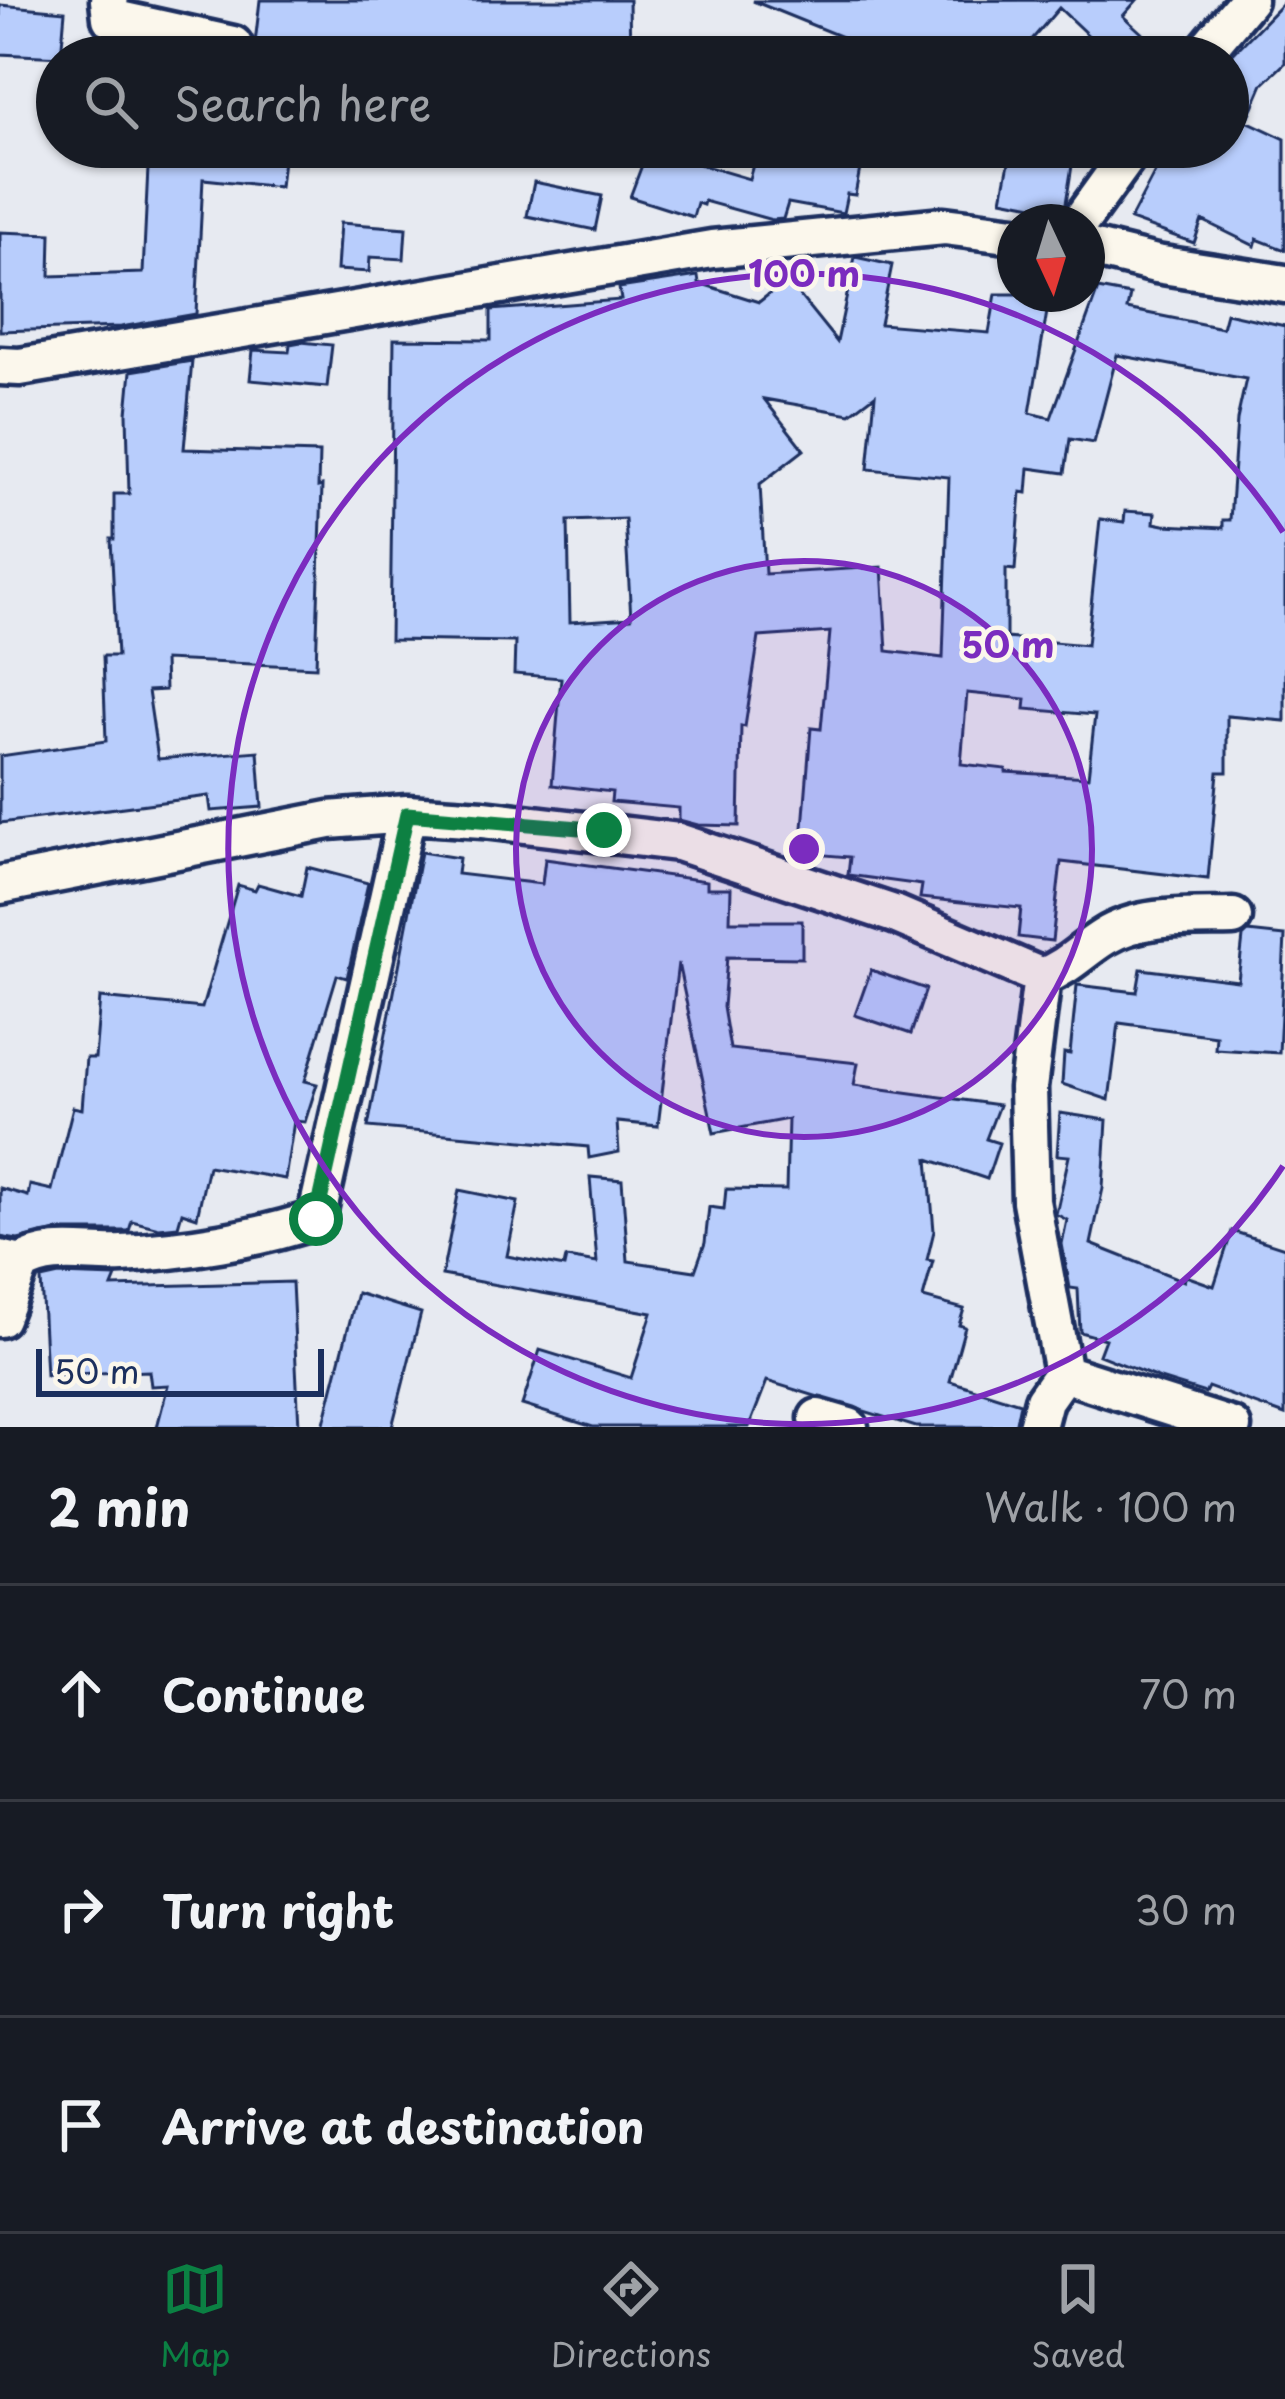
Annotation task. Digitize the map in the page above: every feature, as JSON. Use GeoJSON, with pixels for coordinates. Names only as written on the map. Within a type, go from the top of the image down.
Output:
{"type":"FeatureCollection","features":[{"type":"Feature","properties":{"kind":"street"},"geometry":{"type":"LineString","coordinates":[[109,0],[111,18],[192,36]]}},
{"type":"Feature","properties":{"kind":"street"},"geometry":{"type":"LineString","coordinates":[[1218,36],[1248,0]]}},
{"type":"Feature","properties":{"kind":"street"},"geometry":{"type":"LineString","coordinates":[[1093,204],[1119,168]]}},
{"type":"Feature","properties":{"kind":"street"},"geometry":{"type":"LineString","coordinates":[[0,367],[712,248],[944,226],[997,233]]}},
{"type":"Feature","properties":{"kind":"street"},"geometry":{"type":"LineString","coordinates":[[1105,251],[1285,284]]}},
{"type":"Feature","properties":{"kind":"street"},"geometry":{"type":"LineString","coordinates":[[0,885],[329,820],[407,814],[584,828],[678,842],[896,914],[1042,977],[1070,966],[1102,938],[1130,924],[1233,917]]}},
{"type":"Feature","properties":{"kind":"street"},"geometry":{"type":"LineString","coordinates":[[0,1318],[11,1261],[38,1253],[121,1254],[183,1247],[316,1219],[407,814]]}},
{"type":"Feature","properties":{"kind":"street"},"geometry":{"type":"LineString","coordinates":[[1037,1427],[1044,1400],[1063,1372],[1031,1201],[1028,1088],[1042,977]]}},
{"type":"Feature","properties":{"kind":"street"},"geometry":{"type":"LineString","coordinates":[[1063,1372],[1232,1427]]}},
{"type":"Feature","properties":{"kind":"building"},"geometry":{"type":"Polygon","coordinates":[[[260,0],[629,0],[630,36],[256,36],[260,0]]]}},
{"type":"Feature","properties":{"kind":"building"},"geometry":{"type":"Polygon","coordinates":[[[1137,0],[1123,16],[1145,36],[1089,36],[1059,8],[1035,36],[839,36],[753,1],[1137,0]]]}},
{"type":"Feature","properties":{"kind":"building"},"geometry":{"type":"Polygon","coordinates":[[[1285,1],[1285,63],[1263,84],[1249,116],[1249,38],[1285,1]]]}},
{"type":"Feature","properties":{"kind":"building"},"geometry":{"type":"Polygon","coordinates":[[[0,5],[65,11],[63,36],[36,36],[36,56],[0,54],[0,5]]]}},
{"type":"Feature","properties":{"kind":"building"},"geometry":{"type":"Polygon","coordinates":[[[1249,122],[1285,139],[1285,250],[1257,239],[1255,246],[1202,220],[1194,243],[1130,220],[1157,168],[1249,168],[1249,122]]]}},
{"type":"Feature","properties":{"kind":"building"},"geometry":{"type":"Polygon","coordinates":[[[148,168],[282,168],[280,187],[203,179],[196,314],[121,327],[0,331],[0,232],[51,234],[50,276],[143,273],[148,168]]]}},
{"type":"Feature","properties":{"kind":"building"},"geometry":{"type":"Polygon","coordinates":[[[641,168],[712,168],[749,179],[752,168],[860,168],[855,195],[847,194],[843,213],[788,203],[783,219],[772,220],[704,201],[697,203],[693,217],[630,197],[641,168]]]}},
{"type":"Feature","properties":{"kind":"building"},"geometry":{"type":"Polygon","coordinates":[[[1008,168],[1072,168],[1065,204],[1002,199],[1008,168]]]}},
{"type":"Feature","properties":{"kind":"building"},"geometry":{"type":"Polygon","coordinates":[[[534,182],[602,196],[595,230],[527,216],[534,182]]]}},
{"type":"Feature","properties":{"kind":"building"},"geometry":{"type":"Polygon","coordinates":[[[340,223],[406,228],[404,259],[370,257],[369,272],[337,270],[340,223]]]}},
{"type":"Feature","properties":{"kind":"building"},"geometry":{"type":"Polygon","coordinates":[[[855,257],[892,265],[880,324],[989,333],[996,294],[997,312],[1047,312],[1030,413],[1051,418],[1090,312],[1105,312],[1105,290],[1130,295],[1127,309],[1222,328],[1226,313],[1285,326],[1285,721],[1227,716],[1227,772],[1218,772],[1208,879],[1061,862],[1052,941],[1018,937],[1021,908],[920,898],[922,885],[848,875],[850,857],[801,853],[811,728],[821,729],[830,632],[759,637],[745,727],[741,726],[739,826],[698,825],[679,820],[679,808],[611,802],[612,792],[552,785],[561,678],[514,674],[515,642],[390,640],[394,339],[491,340],[491,310],[621,300],[619,288],[698,276],[699,283],[759,302],[787,280],[837,342],[855,257]],[[1117,355],[1094,443],[1070,439],[1065,473],[1029,468],[1027,493],[1021,492],[1015,570],[1006,569],[1006,638],[1087,645],[1100,519],[1124,522],[1125,511],[1155,513],[1154,523],[1164,525],[1223,528],[1223,520],[1230,520],[1237,420],[1246,379],[1117,355]],[[875,395],[850,414],[764,399],[804,450],[760,484],[765,574],[882,567],[887,651],[943,658],[949,477],[868,469],[875,395]],[[625,519],[568,521],[570,622],[631,618],[625,519]],[[967,693],[961,764],[1088,777],[1095,715],[1025,709],[1026,699],[967,693]]]}},
{"type":"Feature","properties":{"kind":"building"},"geometry":{"type":"Polygon","coordinates":[[[290,344],[332,345],[327,387],[250,380],[253,350],[289,352],[290,344]]]}},
{"type":"Feature","properties":{"kind":"building"},"geometry":{"type":"Polygon","coordinates":[[[192,361],[184,449],[319,453],[316,667],[164,660],[165,690],[148,691],[158,759],[258,751],[262,807],[211,811],[209,796],[0,823],[0,756],[106,741],[103,656],[117,656],[111,539],[114,494],[129,494],[131,371],[192,361]]]}},
{"type":"Feature","properties":{"kind":"building"},"geometry":{"type":"Polygon","coordinates":[[[421,852],[459,858],[457,874],[542,884],[545,859],[707,881],[707,888],[731,888],[730,921],[802,921],[802,958],[727,957],[723,1007],[730,1049],[858,1063],[854,1085],[999,1105],[986,1139],[999,1143],[987,1179],[928,1159],[934,1231],[927,1260],[933,1261],[923,1298],[964,1309],[959,1325],[965,1327],[950,1381],[1020,1403],[1015,1427],[916,1427],[767,1381],[749,1427],[593,1427],[522,1405],[540,1350],[631,1378],[652,1313],[442,1275],[459,1190],[518,1202],[507,1256],[564,1267],[566,1258],[597,1263],[590,1177],[622,1180],[628,1261],[695,1271],[705,1243],[709,1207],[724,1209],[726,1189],[786,1190],[788,1119],[714,1133],[678,963],[658,1126],[617,1122],[619,1152],[589,1158],[588,1147],[368,1127],[421,852]]]}},
{"type":"Feature","properties":{"kind":"building"},"geometry":{"type":"Polygon","coordinates":[[[307,867],[368,883],[347,978],[337,975],[305,1081],[317,1084],[305,1122],[294,1121],[285,1179],[208,1166],[197,1217],[182,1212],[178,1226],[159,1228],[132,1221],[129,1231],[56,1231],[18,1240],[0,1237],[0,1188],[28,1196],[30,1185],[52,1190],[73,1107],[82,1109],[86,1058],[95,1058],[100,998],[202,1008],[238,885],[255,890],[258,884],[301,896],[307,867]]]}},
{"type":"Feature","properties":{"kind":"building"},"geometry":{"type":"Polygon","coordinates":[[[1248,932],[1285,936],[1279,1053],[1215,1049],[1216,1036],[1119,1023],[1109,1100],[1062,1084],[1077,985],[1137,992],[1141,969],[1238,981],[1243,937],[1248,932]]]}},
{"type":"Feature","properties":{"kind":"building"},"geometry":{"type":"Polygon","coordinates":[[[871,970],[926,989],[911,1034],[855,1015],[871,970]]]}},
{"type":"Feature","properties":{"kind":"building"},"geometry":{"type":"Polygon","coordinates":[[[1060,1113],[1107,1120],[1103,1188],[1091,1244],[1184,1281],[1186,1276],[1214,1286],[1232,1231],[1285,1248],[1285,1415],[1208,1387],[1205,1393],[1160,1379],[1099,1355],[1105,1339],[1080,1332],[1078,1289],[1070,1288],[1062,1244],[1067,1220],[1056,1214],[1069,1156],[1057,1155],[1060,1113]]]}},
{"type":"Feature","properties":{"kind":"building"},"geometry":{"type":"Polygon","coordinates":[[[116,1277],[112,1287],[292,1282],[299,1427],[157,1427],[168,1385],[151,1386],[149,1371],[46,1375],[41,1279],[116,1277]]]}},
{"type":"Feature","properties":{"kind":"building"},"geometry":{"type":"Polygon","coordinates":[[[357,1293],[421,1313],[392,1427],[323,1427],[357,1293]]]}},
{"type":"Feature","properties":{"kind":"route"},"geometry":{"type":"LineString","coordinates":[[316,1219],[407,814],[604,830]]}}]}
